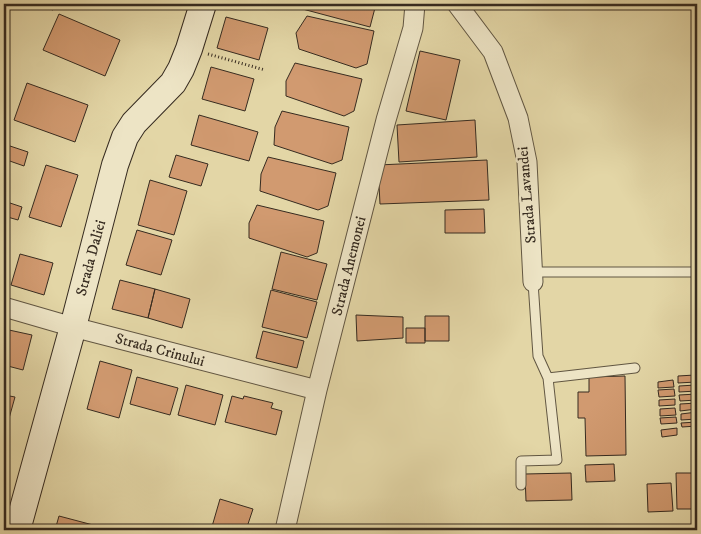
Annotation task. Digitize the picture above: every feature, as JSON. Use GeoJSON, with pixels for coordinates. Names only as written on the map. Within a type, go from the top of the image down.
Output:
{"type":"FeatureCollection","features":[{"type":"Feature","properties":{"kind":"street","name":"Strada Daliei"},"geometry":{"type":"LineString","coordinates":[[17,530],[115,165],[125,138],[134,123],[173,83],[181,69],[202,4]]}},
{"type":"Feature","properties":{"kind":"street","name":"Strada Anemonei"},"geometry":{"type":"LineString","coordinates":[[285,530],[317,390],[386,120],[413,28],[415,4]]}},
{"type":"Feature","properties":{"kind":"street","name":"Strada Lavandei"},"geometry":{"type":"LineString","coordinates":[[457,4],[493,52],[518,118],[527,162],[533,277]]}},
{"type":"Feature","properties":{"kind":"street","name":"Strada Crinului"},"geometry":{"type":"LineString","coordinates":[[4,307],[73,327],[317,390]]}},
{"type":"Feature","properties":{"kind":"lane"},"geometry":{"type":"LineString","coordinates":[[521,485],[521,461],[557,460],[548,378],[538,356],[533,277],[697,272]]}},
{"type":"Feature","properties":{"kind":"lane"},"geometry":{"type":"LineString","coordinates":[[548,378],[635,368]]}},
{"type":"Feature","properties":{"kind":"path"},"geometry":{"type":"LineString","coordinates":[[189,49],[265,70]]}},
{"type":"Feature","properties":{"kind":"building"},"geometry":{"type":"Polygon","coordinates":[[[4,4],[10,4],[4,29],[4,4]]]}},
{"type":"Feature","properties":{"kind":"building"},"geometry":{"type":"Polygon","coordinates":[[[33,4],[55,4],[53,10],[33,4]]]}},
{"type":"Feature","properties":{"kind":"building"},"geometry":{"type":"Polygon","coordinates":[[[255,4],[275,4],[273,9],[255,4]]]}},
{"type":"Feature","properties":{"kind":"building"},"geometry":{"type":"Polygon","coordinates":[[[296,4],[376,4],[370,27],[295,7],[296,4]]]}},
{"type":"Feature","properties":{"kind":"building"},"geometry":{"type":"Polygon","coordinates":[[[59,14],[120,40],[105,76],[43,50],[59,14]]]}},
{"type":"Feature","properties":{"kind":"building"},"geometry":{"type":"Polygon","coordinates":[[[307,16],[374,31],[367,64],[356,68],[299,49],[296,33],[307,16]]]}},
{"type":"Feature","properties":{"kind":"building"},"geometry":{"type":"Polygon","coordinates":[[[226,17],[268,28],[259,60],[217,48],[226,17]]]}},
{"type":"Feature","properties":{"kind":"building"},"geometry":{"type":"Polygon","coordinates":[[[420,51],[460,60],[446,120],[406,111],[420,51]]]}},
{"type":"Feature","properties":{"kind":"building"},"geometry":{"type":"Polygon","coordinates":[[[295,63],[362,79],[354,111],[344,116],[286,96],[286,81],[295,63]]]}},
{"type":"Feature","properties":{"kind":"building"},"geometry":{"type":"Polygon","coordinates":[[[211,67],[254,79],[245,111],[202,99],[211,67]]]}},
{"type":"Feature","properties":{"kind":"building"},"geometry":{"type":"Polygon","coordinates":[[[27,83],[88,105],[75,142],[14,120],[27,83]]]}},
{"type":"Feature","properties":{"kind":"building"},"geometry":{"type":"Polygon","coordinates":[[[282,111],[349,127],[342,160],[332,164],[274,145],[275,127],[282,111]]]}},
{"type":"Feature","properties":{"kind":"building"},"geometry":{"type":"Polygon","coordinates":[[[199,115],[258,132],[249,161],[191,145],[199,115]]]}},
{"type":"Feature","properties":{"kind":"building"},"geometry":{"type":"Polygon","coordinates":[[[475,120],[477,157],[399,162],[397,125],[475,120]]]}},
{"type":"Feature","properties":{"kind":"building"},"geometry":{"type":"Polygon","coordinates":[[[4,144],[28,152],[24,166],[4,159],[4,144]]]}},
{"type":"Feature","properties":{"kind":"building"},"geometry":{"type":"Polygon","coordinates":[[[176,155],[208,164],[201,186],[169,177],[176,155]]]}},
{"type":"Feature","properties":{"kind":"building"},"geometry":{"type":"Polygon","coordinates":[[[268,157],[336,173],[328,206],[318,210],[260,191],[261,174],[268,157]]]}},
{"type":"Feature","properties":{"kind":"building"},"geometry":{"type":"Polygon","coordinates":[[[487,160],[489,200],[380,204],[378,165],[487,160]]]}},
{"type":"Feature","properties":{"kind":"building"},"geometry":{"type":"Polygon","coordinates":[[[46,165],[78,175],[61,227],[29,217],[46,165]]]}},
{"type":"Feature","properties":{"kind":"building"},"geometry":{"type":"Polygon","coordinates":[[[150,180],[187,191],[174,235],[138,225],[150,180]]]}},
{"type":"Feature","properties":{"kind":"building"},"geometry":{"type":"Polygon","coordinates":[[[4,201],[22,207],[18,220],[4,216],[4,201]]]}},
{"type":"Feature","properties":{"kind":"building"},"geometry":{"type":"Polygon","coordinates":[[[257,205],[324,221],[317,253],[307,257],[249,238],[249,223],[257,205]]]}},
{"type":"Feature","properties":{"kind":"building"},"geometry":{"type":"Polygon","coordinates":[[[484,209],[485,233],[445,233],[445,210],[484,209]]]}},
{"type":"Feature","properties":{"kind":"building"},"geometry":{"type":"Polygon","coordinates":[[[137,230],[172,240],[161,275],[126,265],[137,230]]]}},
{"type":"Feature","properties":{"kind":"building"},"geometry":{"type":"Polygon","coordinates":[[[281,252],[327,264],[317,300],[272,289],[281,252]]]}},
{"type":"Feature","properties":{"kind":"building"},"geometry":{"type":"Polygon","coordinates":[[[20,254],[53,263],[44,295],[11,285],[20,254]]]}},
{"type":"Feature","properties":{"kind":"building"},"geometry":{"type":"Polygon","coordinates":[[[120,280],[155,289],[148,318],[112,309],[120,280]]]}},
{"type":"Feature","properties":{"kind":"building"},"geometry":{"type":"Polygon","coordinates":[[[155,289],[190,299],[182,328],[148,318],[155,289]]]}},
{"type":"Feature","properties":{"kind":"building"},"geometry":{"type":"Polygon","coordinates":[[[271,290],[317,302],[307,338],[262,327],[271,290]]]}},
{"type":"Feature","properties":{"kind":"building"},"geometry":{"type":"Polygon","coordinates":[[[356,315],[403,317],[403,338],[357,341],[356,315]]]}},
{"type":"Feature","properties":{"kind":"building"},"geometry":{"type":"Polygon","coordinates":[[[425,316],[449,316],[449,341],[425,341],[425,316]]]}},
{"type":"Feature","properties":{"kind":"building"},"geometry":{"type":"Polygon","coordinates":[[[406,328],[425,328],[425,343],[406,343],[406,328]]]}},
{"type":"Feature","properties":{"kind":"building"},"geometry":{"type":"Polygon","coordinates":[[[9,330],[32,335],[23,370],[4,365],[4,350],[9,330]]]}},
{"type":"Feature","properties":{"kind":"building"},"geometry":{"type":"Polygon","coordinates":[[[263,331],[304,341],[297,368],[256,358],[263,331]]]}},
{"type":"Feature","properties":{"kind":"building"},"geometry":{"type":"Polygon","coordinates":[[[100,361],[132,370],[119,418],[87,409],[100,361]]]}},
{"type":"Feature","properties":{"kind":"building"},"geometry":{"type":"Polygon","coordinates":[[[695,375],[696,382],[678,383],[678,376],[695,375]]]}},
{"type":"Feature","properties":{"kind":"building"},"geometry":{"type":"Polygon","coordinates":[[[625,376],[626,455],[586,456],[585,418],[578,418],[578,392],[589,392],[589,377],[625,376]]]}},
{"type":"Feature","properties":{"kind":"building"},"geometry":{"type":"Polygon","coordinates":[[[137,377],[178,388],[170,415],[130,404],[137,377]]]}},
{"type":"Feature","properties":{"kind":"building"},"geometry":{"type":"Polygon","coordinates":[[[673,380],[674,387],[658,388],[658,382],[673,380]]]}},
{"type":"Feature","properties":{"kind":"building"},"geometry":{"type":"Polygon","coordinates":[[[186,385],[223,395],[215,425],[178,415],[186,385]]]}},
{"type":"Feature","properties":{"kind":"building"},"geometry":{"type":"Polygon","coordinates":[[[696,385],[697,391],[679,392],[679,386],[696,385]]]}},
{"type":"Feature","properties":{"kind":"building"},"geometry":{"type":"Polygon","coordinates":[[[674,389],[675,396],[659,397],[658,390],[674,389]]]}},
{"type":"Feature","properties":{"kind":"building"},"geometry":{"type":"Polygon","coordinates":[[[697,394],[697,400],[680,401],[679,395],[697,394]]]}},
{"type":"Feature","properties":{"kind":"building"},"geometry":{"type":"Polygon","coordinates":[[[4,395],[15,397],[8,422],[4,421],[4,395]]]}},
{"type":"Feature","properties":{"kind":"building"},"geometry":{"type":"Polygon","coordinates":[[[232,396],[243,399],[244,396],[273,403],[271,408],[282,411],[276,435],[225,422],[232,396]]]}},
{"type":"Feature","properties":{"kind":"building"},"geometry":{"type":"Polygon","coordinates":[[[675,399],[675,405],[659,406],[659,400],[675,399]]]}},
{"type":"Feature","properties":{"kind":"building"},"geometry":{"type":"Polygon","coordinates":[[[697,403],[697,409],[680,411],[680,404],[697,403]]]}},
{"type":"Feature","properties":{"kind":"building"},"geometry":{"type":"Polygon","coordinates":[[[675,408],[676,415],[660,416],[660,409],[675,408]]]}},
{"type":"Feature","properties":{"kind":"building"},"geometry":{"type":"Polygon","coordinates":[[[697,412],[697,419],[681,420],[681,414],[697,412]]]}},
{"type":"Feature","properties":{"kind":"building"},"geometry":{"type":"Polygon","coordinates":[[[676,417],[677,423],[661,424],[660,418],[676,417]]]}},
{"type":"Feature","properties":{"kind":"building"},"geometry":{"type":"Polygon","coordinates":[[[697,422],[697,426],[682,427],[681,423],[697,422]]]}},
{"type":"Feature","properties":{"kind":"building"},"geometry":{"type":"Polygon","coordinates":[[[677,428],[677,435],[662,437],[661,430],[677,428]]]}},
{"type":"Feature","properties":{"kind":"building"},"geometry":{"type":"Polygon","coordinates":[[[614,464],[615,481],[586,482],[585,465],[614,464]]]}},
{"type":"Feature","properties":{"kind":"building"},"geometry":{"type":"Polygon","coordinates":[[[571,473],[572,500],[526,501],[525,474],[571,473]]]}},
{"type":"Feature","properties":{"kind":"building"},"geometry":{"type":"Polygon","coordinates":[[[676,473],[697,473],[697,509],[677,509],[676,473]]]}},
{"type":"Feature","properties":{"kind":"building"},"geometry":{"type":"Polygon","coordinates":[[[671,483],[673,511],[648,512],[647,484],[671,483]]]}},
{"type":"Feature","properties":{"kind":"building"},"geometry":{"type":"Polygon","coordinates":[[[220,499],[253,509],[246,530],[211,530],[220,499]]]}},
{"type":"Feature","properties":{"kind":"building"},"geometry":{"type":"Polygon","coordinates":[[[59,516],[112,530],[55,530],[59,516]]]}}]}
